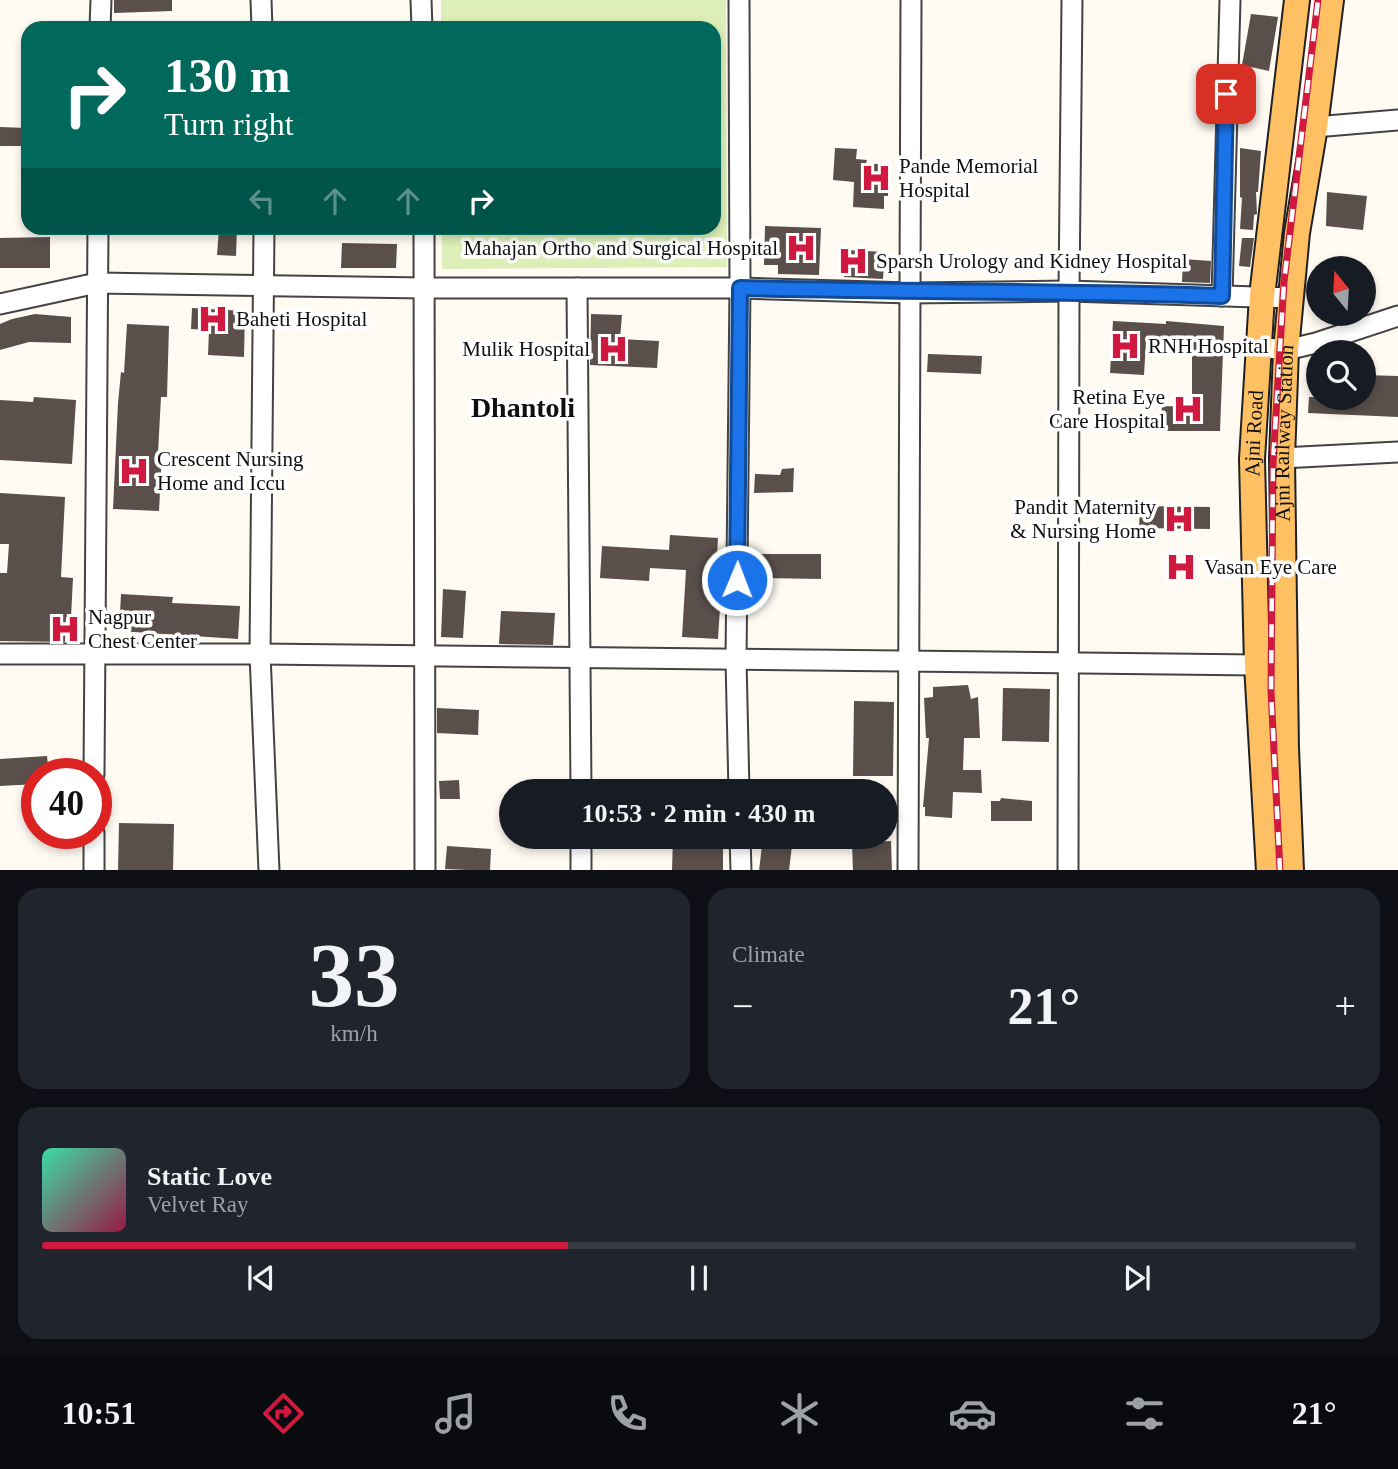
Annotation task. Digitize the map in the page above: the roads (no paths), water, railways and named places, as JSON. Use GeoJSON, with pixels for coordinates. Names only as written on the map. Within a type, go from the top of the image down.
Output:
{"type":"FeatureCollection","features":[{"type":"Feature","properties":{"kind":"main road","name":"Ajni Road"},"geometry":{"type":"LineString","coordinates":[[1269,870],[1257,665],[1252,459],[1262,296],[1297,0]]}},
{"type":"Feature","properties":{"kind":"main road","name":"Ajni Railway Station"},"geometry":{"type":"LineString","coordinates":[[1291,870],[1285,734],[1282,458],[1286,350],[1297,233],[1315,127],[1331,0]]}},
{"type":"Feature","properties":{"kind":"street"},"geometry":{"type":"LineString","coordinates":[[100,21],[101,0]]}},
{"type":"Feature","properties":{"kind":"street"},"geometry":{"type":"LineString","coordinates":[[261,0],[262,21]]}},
{"type":"Feature","properties":{"kind":"street"},"geometry":{"type":"LineString","coordinates":[[421,0],[422,21]]}},
{"type":"Feature","properties":{"kind":"street"},"geometry":{"type":"LineString","coordinates":[[739,0],[740,288],[736,660],[739,779]]}},
{"type":"Feature","properties":{"kind":"street"},"geometry":{"type":"LineString","coordinates":[[908,870],[911,0]]}},
{"type":"Feature","properties":{"kind":"street"},"geometry":{"type":"LineString","coordinates":[[1068,870],[1072,0]]}},
{"type":"Feature","properties":{"kind":"street"},"geometry":{"type":"LineString","coordinates":[[1222,296],[1230,0]]}},
{"type":"Feature","properties":{"kind":"street"},"geometry":{"type":"LineString","coordinates":[[1315,127],[1398,120]]}},
{"type":"Feature","properties":{"kind":"street"},"geometry":{"type":"LineString","coordinates":[[94,758],[98,235]]}},
{"type":"Feature","properties":{"kind":"street"},"geometry":{"type":"LineString","coordinates":[[264,235],[260,654],[269,870]]}},
{"type":"Feature","properties":{"kind":"street"},"geometry":{"type":"LineString","coordinates":[[424,235],[425,870]]}},
{"type":"Feature","properties":{"kind":"street"},"geometry":{"type":"LineString","coordinates":[[0,304],[97,283],[425,288],[740,288],[910,293],[1069,291],[1292,298]]}},
{"type":"Feature","properties":{"kind":"street"},"geometry":{"type":"LineString","coordinates":[[577,288],[581,779]]}},
{"type":"Feature","properties":{"kind":"street"},"geometry":{"type":"LineString","coordinates":[[1259,347],[1286,350],[1398,316]]}},
{"type":"Feature","properties":{"kind":"street"},"geometry":{"type":"LineString","coordinates":[[1282,458],[1398,452]]}},
{"type":"Feature","properties":{"kind":"street"},"geometry":{"type":"LineString","coordinates":[[0,654],[260,654],[1257,665]]}},
{"type":"Feature","properties":{"kind":"street"},"geometry":{"type":"LineString","coordinates":[[94,849],[94,870]]}},
{"type":"Feature","properties":{"kind":"street"},"geometry":{"type":"LineString","coordinates":[[581,849],[581,870]]}},
{"type":"Feature","properties":{"kind":"street"},"geometry":{"type":"LineString","coordinates":[[740,849],[741,870]]}},
{"type":"Feature","properties":{"kind":"railway"},"geometry":{"type":"LineString","coordinates":[[1280,870],[1271,691],[1273,463],[1284,282],[1318,0]]}},
{"type":"Feature","properties":{"kind":"place","name":"Pande Memorial Hospital"},"geometry":{"type":"Point","coordinates":[876,178]}},
{"type":"Feature","properties":{"kind":"place","name":"Mahajan Ortho and Surgical Hospital"},"geometry":{"type":"Point","coordinates":[801,248]}},
{"type":"Feature","properties":{"kind":"place","name":"Sparsh Urology and Kidney Hospital"},"geometry":{"type":"Point","coordinates":[853,261]}},
{"type":"Feature","properties":{"kind":"place","name":"Baheti Hospital"},"geometry":{"type":"Point","coordinates":[213,319]}},
{"type":"Feature","properties":{"kind":"place","name":"RNH Hospital"},"geometry":{"type":"Point","coordinates":[1125,346]}},
{"type":"Feature","properties":{"kind":"place","name":"Mulik Hospital"},"geometry":{"type":"Point","coordinates":[613,349]}},
{"type":"Feature","properties":{"kind":"place","name":"Retina Eye Care Hospital"},"geometry":{"type":"Point","coordinates":[1188,409]}},
{"type":"Feature","properties":{"kind":"place","name":"Crescent Nursing Home and Iccu"},"geometry":{"type":"Point","coordinates":[134,471]}},
{"type":"Feature","properties":{"kind":"place","name":"Pandit Maternity & Nursing Home"},"geometry":{"type":"Point","coordinates":[1179,519]}},
{"type":"Feature","properties":{"kind":"place","name":"Vasan Eye Care"},"geometry":{"type":"Point","coordinates":[1181,567]}},
{"type":"Feature","properties":{"kind":"place","name":"Nagpur Chest Center"},"geometry":{"type":"Point","coordinates":[65,629]}},
{"type":"Feature","properties":{"kind":"district","name":"Dhantoli"},"geometry":{"type":"Point","coordinates":[523,407]}}]}
